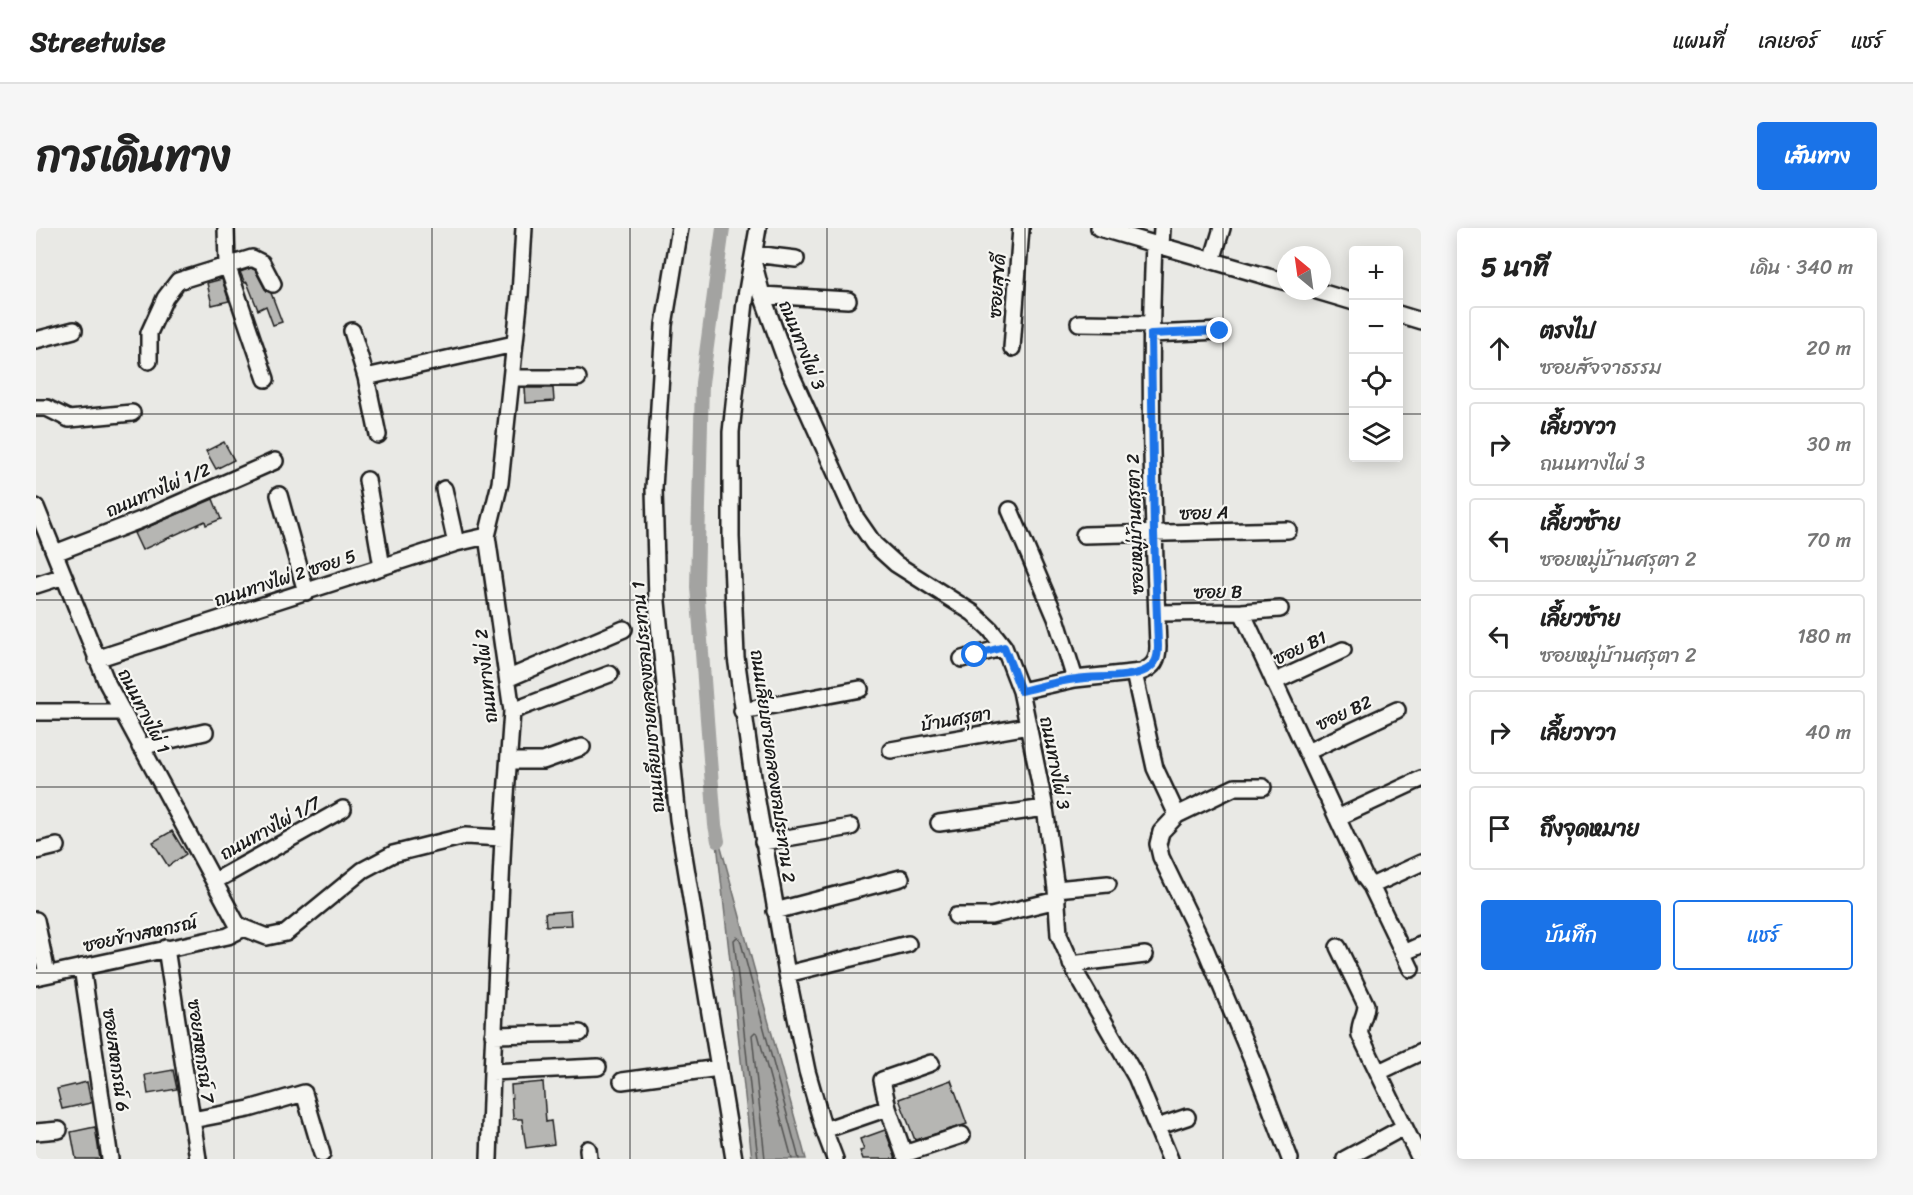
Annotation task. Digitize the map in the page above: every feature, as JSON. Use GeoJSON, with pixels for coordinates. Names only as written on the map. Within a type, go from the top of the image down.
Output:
{"type":"FeatureCollection","features":[{"type":"Feature","properties":{"kind":"street"},"geometry":{"type":"LineString","coordinates":[[226,228],[227,265],[266,379]]}},
{"type":"Feature","properties":{"kind":"street","name":"ถนนทางไผ่ 2"},"geometry":{"type":"LineString","coordinates":[[489,1159],[503,838],[513,711],[487,536],[500,483],[523,265],[524,228]]}},
{"type":"Feature","properties":{"kind":"street","name":"ถนนเลียบชายคลองชลประทาน 1"},"geometry":{"type":"LineString","coordinates":[[680,228],[664,325],[654,488],[657,602],[678,819],[734,1159]]}},
{"type":"Feature","properties":{"kind":"street","name":"ถนนเลียบชายคลองชลประทาน 2"},"geometry":{"type":"LineString","coordinates":[[758,228],[745,302],[731,432],[731,537],[736,657],[742,711],[763,842],[787,974],[807,1071],[835,1159]]}},
{"type":"Feature","properties":{"kind":"street","name":"ซอยสุขดี"},"geometry":{"type":"LineString","coordinates":[[1012,348],[1021,228]]}},
{"type":"Feature","properties":{"kind":"street"},"geometry":{"type":"LineString","coordinates":[[1099,228],[1277,279]]}},
{"type":"Feature","properties":{"kind":"street","name":"ซอยหมู่บ้านศรุตา 2"},"geometry":{"type":"LineString","coordinates":[[1134,674],[1148,669],[1157,660],[1150,329],[1158,245],[1162,228]]}},
{"type":"Feature","properties":{"kind":"street"},"geometry":{"type":"LineString","coordinates":[[1212,261],[1222,228]]}},
{"type":"Feature","properties":{"kind":"street"},"geometry":{"type":"LineString","coordinates":[[149,361],[149,333],[165,298],[178,282],[252,258],[262,263],[273,284]]}},
{"type":"Feature","properties":{"kind":"street"},"geometry":{"type":"LineString","coordinates":[[753,258],[796,260]]}},
{"type":"Feature","properties":{"kind":"street","name":"ถนนทางไผ่ 3"},"geometry":{"type":"LineString","coordinates":[[753,258],[762,296],[790,372],[856,518],[874,544],[896,564],[973,613],[1004,647],[1021,691],[1045,808],[1057,895],[1059,935],[1071,964],[1136,1077],[1170,1159]]}},
{"type":"Feature","properties":{"kind":"street"},"geometry":{"type":"LineString","coordinates":[[1331,295],[1349,301]]}},
{"type":"Feature","properties":{"kind":"street"},"geometry":{"type":"LineString","coordinates":[[762,296],[848,300]]}},
{"type":"Feature","properties":{"kind":"street"},"geometry":{"type":"LineString","coordinates":[[1403,316],[1421,321]]}},
{"type":"Feature","properties":{"kind":"street"},"geometry":{"type":"LineString","coordinates":[[1079,322],[1150,329],[1220,331]]}},
{"type":"Feature","properties":{"kind":"street"},"geometry":{"type":"LineString","coordinates":[[36,340],[74,330]]}},
{"type":"Feature","properties":{"kind":"street"},"geometry":{"type":"LineString","coordinates":[[352,331],[366,377],[378,435]]}},
{"type":"Feature","properties":{"kind":"street"},"geometry":{"type":"LineString","coordinates":[[366,377],[514,345]]}},
{"type":"Feature","properties":{"kind":"street"},"geometry":{"type":"LineString","coordinates":[[512,378],[578,378]]}},
{"type":"Feature","properties":{"kind":"street"},"geometry":{"type":"LineString","coordinates":[[36,408],[47,408],[69,419],[132,413]]}},
{"type":"Feature","properties":{"kind":"street","name":"ถนนทางไผ่ 1/2"},"geometry":{"type":"LineString","coordinates":[[55,553],[143,519],[275,462]]}},
{"type":"Feature","properties":{"kind":"street"},"geometry":{"type":"LineString","coordinates":[[367,480],[382,567]]}},
{"type":"Feature","properties":{"kind":"street"},"geometry":{"type":"LineString","coordinates":[[444,489],[456,543]]}},
{"type":"Feature","properties":{"kind":"street"},"geometry":{"type":"LineString","coordinates":[[279,495],[306,592]]}},
{"type":"Feature","properties":{"kind":"street","name":"ถนนทางไผ่ 1"},"geometry":{"type":"LineString","coordinates":[[36,507],[96,659],[140,747],[240,926]]}},
{"type":"Feature","properties":{"kind":"street"},"geometry":{"type":"LineString","coordinates":[[1010,510],[1056,618],[1075,679]]}},
{"type":"Feature","properties":{"kind":"street","name":"ซอย A"},"geometry":{"type":"LineString","coordinates":[[1084,535],[1288,530]]}},
{"type":"Feature","properties":{"kind":"street","name":"ถนนทางไผ่ 2 ซอย 5"},"geometry":{"type":"LineString","coordinates":[[96,659],[456,543],[487,536]]}},
{"type":"Feature","properties":{"kind":"street"},"geometry":{"type":"LineString","coordinates":[[36,585],[64,576]]}},
{"type":"Feature","properties":{"kind":"street","name":"ซอย B"},"geometry":{"type":"LineString","coordinates":[[1157,613],[1280,609]]}},
{"type":"Feature","properties":{"kind":"street"},"geometry":{"type":"LineString","coordinates":[[1242,612],[1365,878],[1411,969]]}},
{"type":"Feature","properties":{"kind":"street"},"geometry":{"type":"LineString","coordinates":[[509,678],[624,629]]}},
{"type":"Feature","properties":{"kind":"street"},"geometry":{"type":"LineString","coordinates":[[962,659],[1004,647]]}},
{"type":"Feature","properties":{"kind":"street","name":"ซอย B1"},"geometry":{"type":"LineString","coordinates":[[1274,681],[1343,650]]}},
{"type":"Feature","properties":{"kind":"street"},"geometry":{"type":"LineString","coordinates":[[513,711],[610,674]]}},
{"type":"Feature","properties":{"kind":"street"},"geometry":{"type":"LineString","coordinates":[[1021,691],[1075,679],[1134,674],[1155,768],[1177,814]]}},
{"type":"Feature","properties":{"kind":"street"},"geometry":{"type":"LineString","coordinates":[[742,711],[860,689]]}},
{"type":"Feature","properties":{"kind":"street","name":"ซอย B2"},"geometry":{"type":"LineString","coordinates":[[1307,752],[1397,710]]}},
{"type":"Feature","properties":{"kind":"street"},"geometry":{"type":"LineString","coordinates":[[36,712],[122,711]]}},
{"type":"Feature","properties":{"kind":"street","name":"บ้านศรุตา"},"geometry":{"type":"LineString","coordinates":[[891,750],[1028,726]]}},
{"type":"Feature","properties":{"kind":"street"},"geometry":{"type":"LineString","coordinates":[[140,747],[205,732]]}},
{"type":"Feature","properties":{"kind":"street"},"geometry":{"type":"LineString","coordinates":[[510,761],[543,760],[582,747]]}},
{"type":"Feature","properties":{"kind":"street"},"geometry":{"type":"LineString","coordinates":[[1337,818],[1421,779]]}},
{"type":"Feature","properties":{"kind":"street"},"geometry":{"type":"LineString","coordinates":[[1263,787],[1235,787],[1177,814],[1161,832],[1158,844],[1161,857],[1205,948],[1255,1067],[1290,1159]]}},
{"type":"Feature","properties":{"kind":"street"},"geometry":{"type":"LineString","coordinates":[[939,823],[1045,808]]}},
{"type":"Feature","properties":{"kind":"street","name":"ถนนทางไผ่ 1/7"},"geometry":{"type":"LineString","coordinates":[[215,881],[343,809]]}},
{"type":"Feature","properties":{"kind":"street"},"geometry":{"type":"LineString","coordinates":[[763,842],[851,827]]}},
{"type":"Feature","properties":{"kind":"street"},"geometry":{"type":"LineString","coordinates":[[240,926],[267,937],[286,933],[363,870],[393,854],[465,836],[503,838]]}},
{"type":"Feature","properties":{"kind":"street"},"geometry":{"type":"LineString","coordinates":[[36,851],[57,846]]}},
{"type":"Feature","properties":{"kind":"street"},"geometry":{"type":"LineString","coordinates":[[1371,886],[1421,862]]}},
{"type":"Feature","properties":{"kind":"street"},"geometry":{"type":"LineString","coordinates":[[775,911],[901,878]]}},
{"type":"Feature","properties":{"kind":"street"},"geometry":{"type":"LineString","coordinates":[[956,916],[991,916],[1057,895],[1108,884]]}},
{"type":"Feature","properties":{"kind":"street"},"geometry":{"type":"LineString","coordinates":[[36,920],[41,975]]}},
{"type":"Feature","properties":{"kind":"street","name":"ซอยข้างสหกรณ์"},"geometry":{"type":"LineString","coordinates":[[41,975],[228,936],[240,926]]}},
{"type":"Feature","properties":{"kind":"street"},"geometry":{"type":"LineString","coordinates":[[787,974],[908,944]]}},
{"type":"Feature","properties":{"kind":"street"},"geometry":{"type":"LineString","coordinates":[[1403,953],[1421,945]]}},
{"type":"Feature","properties":{"kind":"street"},"geometry":{"type":"LineString","coordinates":[[1338,947],[1365,1001],[1366,1012],[1360,1026],[1360,1035],[1420,1159]]}},
{"type":"Feature","properties":{"kind":"street","name":"ซอยสหกรณ์ 7"},"geometry":{"type":"LineString","coordinates":[[166,948],[198,1159]]}},
{"type":"Feature","properties":{"kind":"street"},"geometry":{"type":"LineString","coordinates":[[1071,964],[1145,955]]}},
{"type":"Feature","properties":{"kind":"street","name":"ซอยสหกรณ์ 6"},"geometry":{"type":"LineString","coordinates":[[82,967],[110,1159]]}},
{"type":"Feature","properties":{"kind":"street"},"geometry":{"type":"LineString","coordinates":[[493,1035],[580,1033]]}},
{"type":"Feature","properties":{"kind":"street"},"geometry":{"type":"LineString","coordinates":[[1379,1072],[1421,1052]]}},
{"type":"Feature","properties":{"kind":"street"},"geometry":{"type":"LineString","coordinates":[[931,1063],[882,1080],[888,1108],[904,1155],[962,1135]]}},
{"type":"Feature","properties":{"kind":"street"},"geometry":{"type":"LineString","coordinates":[[492,1072],[598,1067]]}},
{"type":"Feature","properties":{"kind":"street"},"geometry":{"type":"LineString","coordinates":[[622,1081],[719,1068]]}},
{"type":"Feature","properties":{"kind":"street"},"geometry":{"type":"LineString","coordinates":[[192,1120],[249,1109],[304,1093],[322,1154]]}},
{"type":"Feature","properties":{"kind":"street"},"geometry":{"type":"LineString","coordinates":[[824,1130],[888,1108]]}},
{"type":"Feature","properties":{"kind":"street"},"geometry":{"type":"LineString","coordinates":[[1157,1127],[1187,1117]]}},
{"type":"Feature","properties":{"kind":"street"},"geometry":{"type":"LineString","coordinates":[[1345,1159],[1404,1127]]}},
{"type":"Feature","properties":{"kind":"street"},"geometry":{"type":"LineString","coordinates":[[36,1132],[59,1130]]}},
{"type":"Feature","properties":{"kind":"water"},"geometry":{"type":"Polygon","coordinates":[[[715,825],[806,1159],[752,1159],[715,825]]]}},
{"type":"Feature","properties":{"kind":"building"},"geometry":{"type":"Polygon","coordinates":[[[251,268],[255,270],[265,289],[271,293],[282,322],[273,325],[266,306],[258,310],[247,282],[245,283],[240,272],[251,268]]]}},
{"type":"Feature","properties":{"kind":"building"},"geometry":{"type":"Polygon","coordinates":[[[222,279],[229,301],[212,305],[207,283],[222,279]]]}},
{"type":"Feature","properties":{"kind":"building"},"geometry":{"type":"Polygon","coordinates":[[[525,388],[553,388],[554,401],[526,403],[525,388]]]}},
{"type":"Feature","properties":{"kind":"building"},"geometry":{"type":"Polygon","coordinates":[[[224,442],[234,460],[216,469],[206,451],[224,442]]]}},
{"type":"Feature","properties":{"kind":"building"},"geometry":{"type":"Polygon","coordinates":[[[213,499],[221,519],[206,525],[205,521],[142,550],[134,533],[213,499]]]}},
{"type":"Feature","properties":{"kind":"building"},"geometry":{"type":"Polygon","coordinates":[[[172,831],[186,854],[168,866],[153,842],[172,831]]]}},
{"type":"Feature","properties":{"kind":"building"},"geometry":{"type":"Polygon","coordinates":[[[570,911],[571,925],[546,926],[545,913],[570,911]]]}},
{"type":"Feature","properties":{"kind":"building"},"geometry":{"type":"Polygon","coordinates":[[[173,1070],[177,1089],[148,1094],[145,1075],[173,1070]]]}},
{"type":"Feature","properties":{"kind":"building"},"geometry":{"type":"Polygon","coordinates":[[[951,1080],[967,1124],[915,1140],[899,1099],[951,1080]]]}},
{"type":"Feature","properties":{"kind":"building"},"geometry":{"type":"Polygon","coordinates":[[[87,1082],[91,1103],[62,1109],[57,1089],[87,1082]]]}},
{"type":"Feature","properties":{"kind":"building"},"geometry":{"type":"Polygon","coordinates":[[[543,1082],[546,1122],[551,1121],[554,1144],[526,1148],[522,1119],[513,1119],[511,1085],[543,1082]]]}},
{"type":"Feature","properties":{"kind":"building"},"geometry":{"type":"Polygon","coordinates":[[[95,1127],[100,1159],[76,1159],[71,1132],[95,1127]]]}},
{"type":"Feature","properties":{"kind":"building"},"geometry":{"type":"Polygon","coordinates":[[[885,1130],[896,1159],[863,1159],[860,1151],[864,1150],[860,1139],[885,1130]]]}},
{"type":"Feature","properties":{"kind":"waterway"},"geometry":{"type":"LineString","coordinates":[[718,841],[697,587],[702,383],[723,228]]}},
{"type":"Feature","properties":{"kind":"route"},"geometry":{"type":"LineString","coordinates":[[975,655],[1004,647],[1021,691],[1075,679],[1134,674],[1148,669],[1157,660],[1151,334],[1220,331]]}}]}
